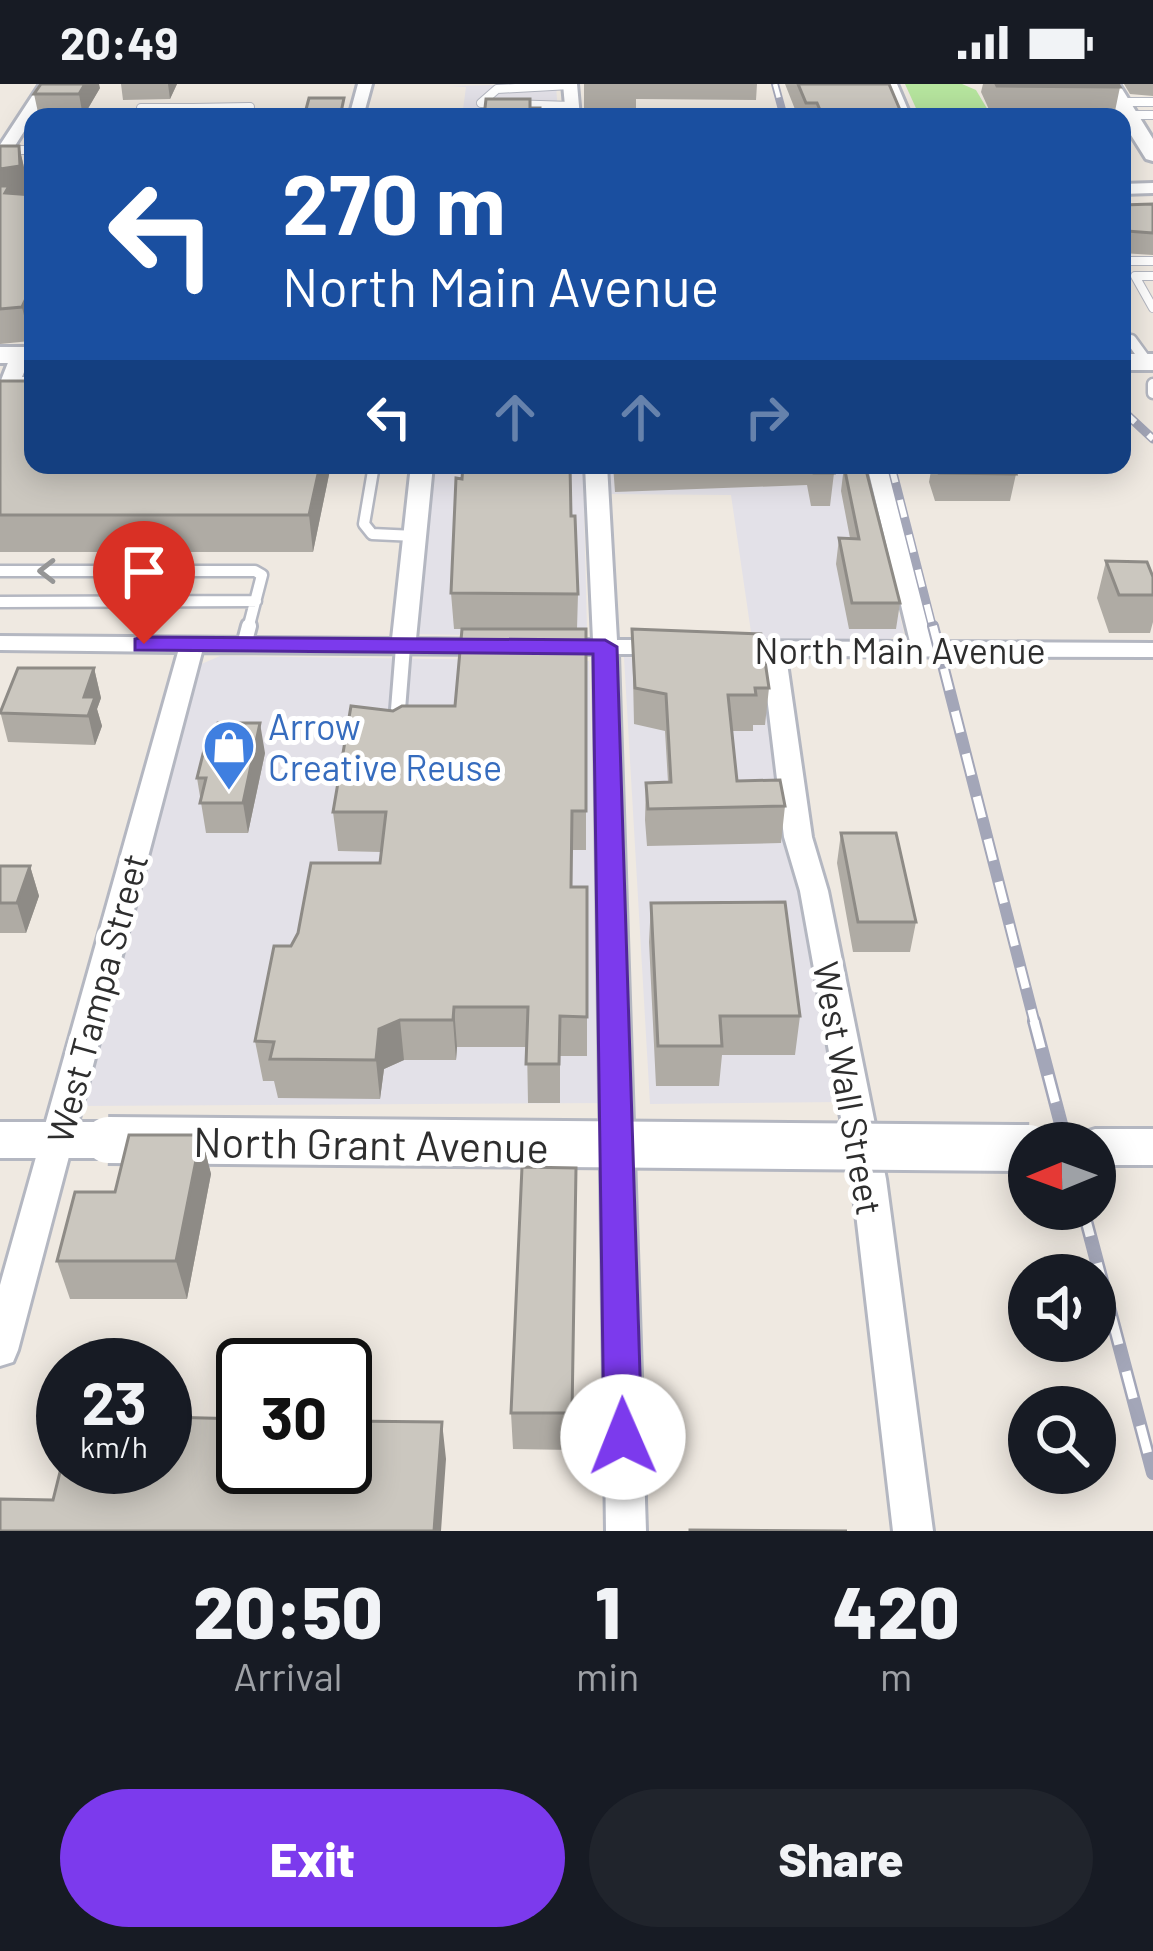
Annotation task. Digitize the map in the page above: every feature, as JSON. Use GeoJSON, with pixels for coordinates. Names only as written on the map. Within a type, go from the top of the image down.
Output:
{"type":"FeatureCollection","features":[{"type":"Feature","properties":{"kind":"main road"},"geometry":{"type":"LineString","coordinates":[[1131,116],[1153,155]]}},
{"type":"Feature","properties":{"kind":"main road","name":"North Grant Avenue"},"geometry":{"type":"LineString","coordinates":[[0,1140],[1008,1148]]}},
{"type":"Feature","properties":{"kind":"main road"},"geometry":{"type":"LineString","coordinates":[[1116,1147],[1153,1147]]}},
{"type":"Feature","properties":{"kind":"street"},"geometry":{"type":"LineString","coordinates":[[2,154],[24,126]]}},
{"type":"Feature","properties":{"kind":"street"},"geometry":{"type":"LineString","coordinates":[[18,355],[10,383],[24,383]]}},
{"type":"Feature","properties":{"kind":"street"},"geometry":{"type":"LineString","coordinates":[[403,647],[421,474]]}},
{"type":"Feature","properties":{"kind":"street"},"geometry":{"type":"LineString","coordinates":[[596,474],[605,647],[626,1531]]}},
{"type":"Feature","properties":{"kind":"street"},"geometry":{"type":"LineString","coordinates":[[880,474],[924,649]]}},
{"type":"Feature","properties":{"kind":"street","name":"North Main Avenue"},"geometry":{"type":"LineString","coordinates":[[0,643],[1153,650]]}},
{"type":"Feature","properties":{"kind":"street","name":"West Tampa Street"},"geometry":{"type":"LineString","coordinates":[[0,1350],[192,645]]}},
{"type":"Feature","properties":{"kind":"street","name":"West Wall Street"},"geometry":{"type":"LineString","coordinates":[[773,648],[798,837],[814,891],[869,1179],[913,1531]]}},
{"type":"Feature","properties":{"kind":"lane"},"geometry":{"type":"LineString","coordinates":[[549,108],[481,103],[497,89],[570,85]]}},
{"type":"Feature","properties":{"kind":"lane"},"geometry":{"type":"LineString","coordinates":[[533,106],[534,86]]}},
{"type":"Feature","properties":{"kind":"lane"},"geometry":{"type":"LineString","coordinates":[[1125,106],[1153,102]]}},
{"type":"Feature","properties":{"kind":"lane"},"geometry":{"type":"LineString","coordinates":[[238,108],[250,107]]}},
{"type":"Feature","properties":{"kind":"lane"},"geometry":{"type":"LineString","coordinates":[[1153,276],[1135,276],[1153,308]]}},
{"type":"Feature","properties":{"kind":"lane"},"geometry":{"type":"LineString","coordinates":[[372,474],[364,524],[372,534],[415,536]]}},
{"type":"Feature","properties":{"kind":"lane"},"geometry":{"type":"LineString","coordinates":[[0,572],[255,571],[262,575],[244,645]]}},
{"type":"Feature","properties":{"kind":"lane"},"geometry":{"type":"LineString","coordinates":[[0,602],[256,601]]}},
{"type":"Feature","properties":{"kind":"lane"},"geometry":{"type":"LineString","coordinates":[[396,739],[403,647]]}},
{"type":"Feature","properties":{"kind":"shaded area"},"geometry":{"type":"Polygon","coordinates":[[[556,84],[557,108],[463,108],[466,87],[448,86],[556,84]]]}},
{"type":"Feature","properties":{"kind":"shaded area"},"geometry":{"type":"Polygon","coordinates":[[[428,474],[583,474],[587,630],[581,637],[413,634],[428,474]]]}},
{"type":"Feature","properties":{"kind":"shaded area"},"geometry":{"type":"Polygon","coordinates":[[[609,474],[864,474],[904,633],[890,639],[752,639],[731,495],[610,494],[609,474]]]}},
{"type":"Feature","properties":{"kind":"shaded area"},"geometry":{"type":"Polygon","coordinates":[[[220,656],[589,661],[603,1103],[78,1106],[199,665],[220,656]]]}},
{"type":"Feature","properties":{"kind":"shaded area"},"geometry":{"type":"Polygon","coordinates":[[[624,657],[765,667],[790,864],[803,903],[842,1102],[650,1104],[624,657]]]}},
{"type":"Feature","properties":{"kind":"green space"},"geometry":{"type":"Polygon","coordinates":[[[905,84],[962,84],[976,90],[987,108],[916,108],[905,84]]]}},
{"type":"Feature","properties":{"kind":"building"},"geometry":{"type":"Polygon","coordinates":[[[41,84],[85,84],[79,94],[34,94],[41,84]]]}},
{"type":"Feature","properties":{"kind":"building"},"geometry":{"type":"Polygon","coordinates":[[[798,84],[889,84],[899,108],[819,108],[817,103],[806,103],[798,84]]]}},
{"type":"Feature","properties":{"kind":"building"},"geometry":{"type":"Polygon","coordinates":[[[1118,84],[1120,87],[997,86],[1118,84]]]}},
{"type":"Feature","properties":{"kind":"building"},"geometry":{"type":"Polygon","coordinates":[[[309,98],[344,98],[342,108],[306,108],[309,98]]]}},
{"type":"Feature","properties":{"kind":"building"},"geometry":{"type":"Polygon","coordinates":[[[486,99],[530,99],[530,108],[485,108],[486,99]]]}},
{"type":"Feature","properties":{"kind":"building"},"geometry":{"type":"Polygon","coordinates":[[[0,146],[19,146],[20,166],[0,169],[0,146]]]}},
{"type":"Feature","properties":{"kind":"building"},"geometry":{"type":"Polygon","coordinates":[[[0,186],[9,186],[5,193],[24,194],[24,303],[22,307],[0,309],[0,186]]]}},
{"type":"Feature","properties":{"kind":"building"},"geometry":{"type":"Polygon","coordinates":[[[1153,204],[1153,233],[1131,231],[1131,205],[1153,204]]]}},
{"type":"Feature","properties":{"kind":"building"},"geometry":{"type":"Polygon","coordinates":[[[0,381],[24,381],[24,474],[318,474],[309,515],[0,515],[0,381]]]}},
{"type":"Feature","properties":{"kind":"building"},"geometry":{"type":"Polygon","coordinates":[[[462,474],[570,474],[578,594],[451,593],[456,478],[462,479],[462,474]]]}},
{"type":"Feature","properties":{"kind":"building"},"geometry":{"type":"Polygon","coordinates":[[[846,474],[867,474],[900,603],[852,603],[839,538],[859,539],[846,474]]]}},
{"type":"Feature","properties":{"kind":"building"},"geometry":{"type":"Polygon","coordinates":[[[1106,561],[1147,562],[1153,595],[1119,595],[1106,561]]]}},
{"type":"Feature","properties":{"kind":"building"},"geometry":{"type":"Polygon","coordinates":[[[462,629],[586,629],[586,811],[572,811],[571,887],[587,887],[587,1017],[560,1016],[559,1064],[526,1064],[528,1007],[454,1007],[453,1020],[400,1020],[379,1029],[376,1060],[270,1059],[274,1042],[255,1041],[274,946],[291,946],[298,933],[311,863],[380,863],[386,812],[333,812],[351,706],[393,711],[402,706],[455,706],[462,629]]]}},
{"type":"Feature","properties":{"kind":"building"},"geometry":{"type":"Polygon","coordinates":[[[632,629],[761,634],[769,688],[755,688],[756,695],[728,695],[737,781],[780,780],[785,806],[648,809],[646,783],[671,782],[666,694],[635,688],[632,629]]]}},
{"type":"Feature","properties":{"kind":"building"},"geometry":{"type":"Polygon","coordinates":[[[18,668],[94,668],[84,697],[95,697],[88,716],[0,713],[18,668]]]}},
{"type":"Feature","properties":{"kind":"building"},"geometry":{"type":"Polygon","coordinates":[[[218,723],[260,723],[243,803],[200,803],[206,778],[197,778],[205,746],[213,746],[218,723]]]}},
{"type":"Feature","properties":{"kind":"building"},"geometry":{"type":"Polygon","coordinates":[[[841,833],[896,833],[916,922],[858,922],[841,833]]]}},
{"type":"Feature","properties":{"kind":"building"},"geometry":{"type":"Polygon","coordinates":[[[0,866],[30,866],[17,903],[0,903],[0,866]]]}},
{"type":"Feature","properties":{"kind":"building"},"geometry":{"type":"Polygon","coordinates":[[[785,902],[800,1016],[720,1016],[722,1046],[658,1046],[651,903],[785,902]]]}},
{"type":"Feature","properties":{"kind":"building"},"geometry":{"type":"Polygon","coordinates":[[[129,1135],[201,1135],[176,1261],[57,1261],[75,1192],[115,1192],[129,1135]]]}},
{"type":"Feature","properties":{"kind":"building"},"geometry":{"type":"Polygon","coordinates":[[[522,1167],[576,1168],[572,1413],[511,1413],[522,1167]]]}},
{"type":"Feature","properties":{"kind":"building"},"geometry":{"type":"Polygon","coordinates":[[[192,1418],[216,1418],[216,1494],[372,1494],[372,1421],[442,1422],[434,1531],[0,1531],[0,1499],[53,1500],[54,1494],[192,1494],[192,1418]]]}},
{"type":"Feature","properties":{"kind":"railway"},"geometry":{"type":"LineString","coordinates":[[775,84],[782,108]]}},
{"type":"Feature","properties":{"kind":"railway"},"geometry":{"type":"LineString","coordinates":[[1131,418],[1153,439]]}},
{"type":"Feature","properties":{"kind":"railway"},"geometry":{"type":"LineString","coordinates":[[893,474],[933,629]]}},
{"type":"Feature","properties":{"kind":"railway"},"geometry":{"type":"LineString","coordinates":[[933,626],[1035,1024]]}},
{"type":"Feature","properties":{"kind":"railway"},"geometry":{"type":"LineString","coordinates":[[1034,1021],[1060,1122]]}},
{"type":"Feature","properties":{"kind":"railway"},"geometry":{"type":"LineString","coordinates":[[1089,1230],[1153,1473]]}},
{"type":"Feature","properties":{"kind":"place","name":"Arrow Creative Reuse"},"geometry":{"type":"Point","coordinates":[229,792]}},
{"type":"Feature","properties":{"kind":"route"},"geometry":{"type":"LineString","coordinates":[[144,644],[605,647],[623,1437]]}}]}
